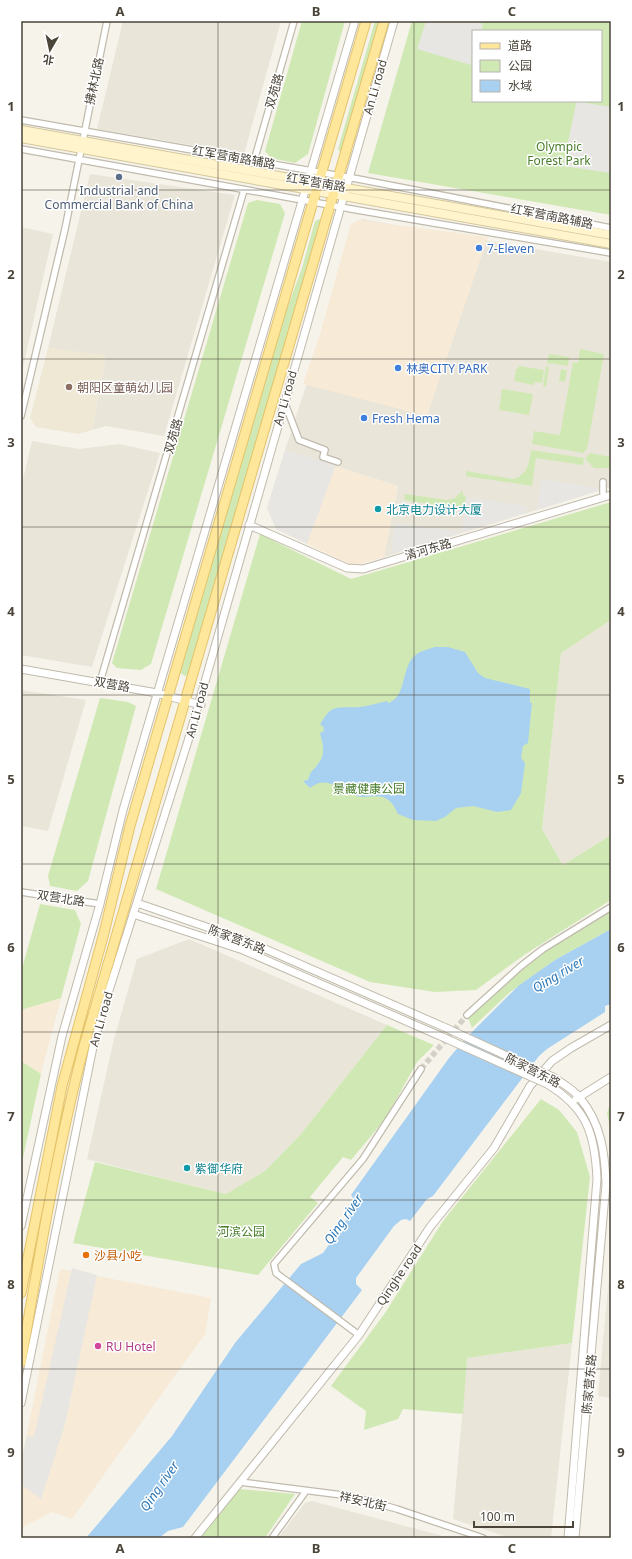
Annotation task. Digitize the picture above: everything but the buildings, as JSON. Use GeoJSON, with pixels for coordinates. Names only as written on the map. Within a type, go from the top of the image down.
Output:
{"type":"FeatureCollection","features":[{"type":"Feature","properties":{"kind":"main road","name":"An Li road"},"geometry":{"type":"LineString","coordinates":[[21,1294],[70,1051],[167,696],[366,21]]}},
{"type":"Feature","properties":{"kind":"main road","name":"An Li road"},"geometry":{"type":"LineString","coordinates":[[21,1362],[47,1213],[72,1092],[98,997],[186,701],[329,205],[384,21]]}},
{"type":"Feature","properties":{"kind":"main road","name":"红军营南路"},"geometry":{"type":"LineString","coordinates":[[21,130],[81,145],[316,192],[611,244]]}},
{"type":"Feature","properties":{"kind":"main road","name":"红军营南路"},"geometry":{"type":"LineString","coordinates":[[21,138],[81,145],[309,180],[611,235]]}},
{"type":"Feature","properties":{"kind":"main road","name":"红军营南路"},"geometry":{"type":"LineString","coordinates":[[440,214],[462,218]]}},
{"type":"Feature","properties":{"kind":"street","name":"拂林北路"},"geometry":{"type":"LineString","coordinates":[[21,416],[65,229],[107,21]]}},
{"type":"Feature","properties":{"kind":"street","name":"双苑路"},"geometry":{"type":"LineString","coordinates":[[254,161],[294,21]]}},
{"type":"Feature","properties":{"kind":"street"},"geometry":{"type":"LineString","coordinates":[[21,1226],[62,1036],[100,904],[123,810],[355,21]]}},
{"type":"Feature","properties":{"kind":"street","name":"An Li road"},"geometry":{"type":"LineString","coordinates":[[21,1403],[93,1047],[133,914],[200,705],[339,207],[394,21]]}},
{"type":"Feature","properties":{"kind":"street","name":"红军营南路辅路"},"geometry":{"type":"LineString","coordinates":[[21,120],[312,171],[611,228]]}},
{"type":"Feature","properties":{"kind":"street"},"geometry":{"type":"LineString","coordinates":[[21,149],[339,207],[611,253]]}},
{"type":"Feature","properties":{"kind":"street","name":"双苑路"},"geometry":{"type":"LineString","coordinates":[[100,682],[244,190]]}},
{"type":"Feature","properties":{"kind":"street"},"geometry":{"type":"LineString","coordinates":[[284,401],[299,440],[325,450],[322,457],[338,462]]}},
{"type":"Feature","properties":{"kind":"street"},"geometry":{"type":"LineString","coordinates":[[603,482],[603,493]]}},
{"type":"Feature","properties":{"kind":"street","name":"清河东路"},"geometry":{"type":"LineString","coordinates":[[249,525],[347,568],[363,568],[611,495]]}},
{"type":"Feature","properties":{"kind":"street","name":"双营路"},"geometry":{"type":"LineString","coordinates":[[21,669],[157,693],[200,705]]}},
{"type":"Feature","properties":{"kind":"street","name":"双营北路"},"geometry":{"type":"LineString","coordinates":[[21,892],[100,904]]}},
{"type":"Feature","properties":{"kind":"street","name":"陈家营东路"},"geometry":{"type":"LineString","coordinates":[[137,903],[247,941],[444,1027],[553,1077],[580,1097],[595,1120],[603,1144],[606,1184],[575,1538]]}},
{"type":"Feature","properties":{"kind":"street"},"geometry":{"type":"LineString","coordinates":[[467,1015],[520,966],[543,949],[611,907]]}},
{"type":"Feature","properties":{"kind":"street","name":"陈家营东路"},"geometry":{"type":"LineString","coordinates":[[133,914],[243,950],[547,1084],[560,1092],[571,1102],[590,1129],[596,1157],[597,1179],[568,1538]]}},
{"type":"Feature","properties":{"kind":"street","name":"Qinghe road"},"geometry":{"type":"LineString","coordinates":[[195,1538],[359,1335],[430,1227],[494,1148],[530,1086],[552,1061],[571,1048],[611,1025]]}},
{"type":"Feature","properties":{"kind":"street"},"geometry":{"type":"LineString","coordinates":[[359,1335],[276,1273],[274,1264],[363,1159],[421,1069]]}},
{"type":"Feature","properties":{"kind":"street"},"geometry":{"type":"LineString","coordinates":[[571,1102],[611,1077]]}},
{"type":"Feature","properties":{"kind":"street","name":"祥安北街"},"geometry":{"type":"LineString","coordinates":[[240,1482],[350,1496],[398,1509],[483,1538]]}},
{"type":"Feature","properties":{"kind":"street"},"geometry":{"type":"LineString","coordinates":[[272,1538],[306,1491]]}},
{"type":"Feature","properties":{"kind":"shaded area"},"geometry":{"type":"Polygon","coordinates":[[[123,21],[281,21],[244,154],[97,129],[123,21]]]}},
{"type":"Feature","properties":{"kind":"shaded area"},"geometry":{"type":"Polygon","coordinates":[[[426,21],[474,21],[483,24],[481,30],[472,30],[471,65],[417,49],[426,21]]]}},
{"type":"Feature","properties":{"kind":"shaded area"},"geometry":{"type":"Polygon","coordinates":[[[574,102],[611,107],[611,173],[563,166],[576,104],[574,102]]]}},
{"type":"Feature","properties":{"kind":"shaded area"},"geometry":{"type":"Polygon","coordinates":[[[90,174],[235,195],[164,436],[106,426],[92,430],[106,356],[48,348],[90,174]]]}},
{"type":"Feature","properties":{"kind":"shaded area"},"geometry":{"type":"Polygon","coordinates":[[[361,219],[611,262],[611,487],[384,557],[398,486],[285,450],[361,219]]]}},
{"type":"Feature","properties":{"kind":"shaded area","name":"林奥CITY PARK"},"geometry":{"type":"Polygon","coordinates":[[[359,220],[488,237],[427,416],[303,384],[320,334],[351,224],[359,220]]]}},
{"type":"Feature","properties":{"kind":"shaded area"},"geometry":{"type":"Polygon","coordinates":[[[21,227],[53,234],[21,376],[21,227]]]}},
{"type":"Feature","properties":{"kind":"shaded area","name":"朝阳区童萌幼儿园"},"geometry":{"type":"Polygon","coordinates":[[[48,348],[106,355],[92,430],[79,434],[36,427],[30,418],[48,348]]]}},
{"type":"Feature","properties":{"kind":"shaded area"},"geometry":{"type":"Polygon","coordinates":[[[32,441],[79,449],[119,444],[160,453],[92,667],[21,655],[21,488],[32,441]]]}},
{"type":"Feature","properties":{"kind":"shaded area"},"geometry":{"type":"Polygon","coordinates":[[[285,450],[398,486],[384,557],[353,566],[276,529],[267,508],[285,450]]]}},
{"type":"Feature","properties":{"kind":"shaded area"},"geometry":{"type":"Polygon","coordinates":[[[285,450],[336,465],[307,544],[276,529],[267,508],[285,450]]]}},
{"type":"Feature","properties":{"kind":"shaded area"},"geometry":{"type":"Polygon","coordinates":[[[541,479],[598,488],[598,491],[537,510],[541,479]]]}},
{"type":"Feature","properties":{"kind":"shaded area"},"geometry":{"type":"Polygon","coordinates":[[[466,497],[527,506],[526,513],[391,554],[395,523],[462,532],[466,497]]]}},
{"type":"Feature","properties":{"kind":"shaded area"},"geometry":{"type":"Polygon","coordinates":[[[611,620],[611,835],[563,865],[542,829],[561,653],[611,620]]]}},
{"type":"Feature","properties":{"kind":"shaded area"},"geometry":{"type":"Polygon","coordinates":[[[21,690],[86,700],[48,831],[21,826],[21,690]]]}},
{"type":"Feature","properties":{"kind":"shaded area","name":"紫御华府"},"geometry":{"type":"Polygon","coordinates":[[[189,939],[387,1025],[301,1134],[265,1171],[226,1194],[87,1159],[114,1039],[137,959],[189,939]]]}},
{"type":"Feature","properties":{"kind":"shaded area"},"geometry":{"type":"Polygon","coordinates":[[[61,998],[41,1074],[21,1061],[21,1010],[61,998]]]}},
{"type":"Feature","properties":{"kind":"shaded area"},"geometry":{"type":"Polygon","coordinates":[[[611,1255],[611,1398],[598,1396],[611,1255]]]}},
{"type":"Feature","properties":{"kind":"shaded area"},"geometry":{"type":"Polygon","coordinates":[[[72,1268],[97,1275],[65,1424],[41,1499],[21,1484],[21,1460],[27,1436],[34,1437],[72,1268]]]}},
{"type":"Feature","properties":{"kind":"shaded area"},"geometry":{"type":"Polygon","coordinates":[[[60,1269],[211,1298],[205,1334],[72,1519],[52,1512],[21,1528],[21,1463],[60,1269]]]}},
{"type":"Feature","properties":{"kind":"shaded area"},"geometry":{"type":"Polygon","coordinates":[[[572,1343],[551,1538],[510,1538],[453,1519],[467,1358],[572,1343]]]}},
{"type":"Feature","properties":{"kind":"shaded area"},"geometry":{"type":"Polygon","coordinates":[[[312,1501],[448,1538],[278,1538],[305,1503],[312,1501]]]}},
{"type":"Feature","properties":{"kind":"green space"},"geometry":{"type":"Polygon","coordinates":[[[302,21],[345,21],[308,154],[295,163],[271,158],[265,151],[302,21]]]}},
{"type":"Feature","properties":{"kind":"green space"},"geometry":{"type":"Polygon","coordinates":[[[375,21],[385,21],[341,154],[338,149],[375,21]]]}},
{"type":"Feature","properties":{"kind":"green space","name":"Olympic Forest Park"},"geometry":{"type":"Polygon","coordinates":[[[412,21],[611,21],[611,215],[368,173],[412,21]]]}},
{"type":"Feature","properties":{"kind":"green space"},"geometry":{"type":"Polygon","coordinates":[[[257,200],[280,204],[285,213],[151,664],[141,670],[117,668],[112,663],[248,203],[257,200]]]}},
{"type":"Feature","properties":{"kind":"green space"},"geometry":{"type":"Polygon","coordinates":[[[320,219],[322,222],[189,674],[185,676],[179,672],[279,330],[302,268],[315,221],[320,219]]]}},
{"type":"Feature","properties":{"kind":"green space"},"geometry":{"type":"Polygon","coordinates":[[[580,349],[604,354],[587,449],[583,453],[532,444],[534,431],[560,435],[573,362],[578,363],[580,349]]]}},
{"type":"Feature","properties":{"kind":"green space"},"geometry":{"type":"Polygon","coordinates":[[[549,354],[569,357],[568,366],[547,363],[549,354]]]}},
{"type":"Feature","properties":{"kind":"green space"},"geometry":{"type":"Polygon","coordinates":[[[519,366],[544,370],[542,383],[535,382],[534,385],[514,381],[516,369],[518,369],[519,366]]]}},
{"type":"Feature","properties":{"kind":"green space"},"geometry":{"type":"Polygon","coordinates":[[[546,366],[549,367],[546,387],[543,386],[546,366]]]}},
{"type":"Feature","properties":{"kind":"green space"},"geometry":{"type":"Polygon","coordinates":[[[561,369],[567,370],[565,382],[559,381],[561,369]]]}},
{"type":"Feature","properties":{"kind":"green space"},"geometry":{"type":"Polygon","coordinates":[[[502,389],[533,394],[529,415],[499,410],[502,389]]]}},
{"type":"Feature","properties":{"kind":"green space"},"geometry":{"type":"Polygon","coordinates":[[[531,450],[584,458],[583,465],[536,458],[532,486],[466,476],[466,471],[513,479],[518,477],[522,475],[527,468],[531,450]]]}},
{"type":"Feature","properties":{"kind":"green space"},"geometry":{"type":"Polygon","coordinates":[[[590,453],[611,457],[610,468],[594,468],[585,459],[590,453]]]}},
{"type":"Feature","properties":{"kind":"green space"},"geometry":{"type":"Polygon","coordinates":[[[463,490],[463,495],[466,496],[464,509],[404,500],[405,494],[448,500],[455,498],[463,490]]]}},
{"type":"Feature","properties":{"kind":"green space","name":"景藏健康公园"},"geometry":{"type":"Polygon","coordinates":[[[611,502],[611,620],[561,653],[542,829],[563,865],[611,835],[611,900],[524,955],[476,990],[435,992],[370,982],[156,889],[260,534],[351,579],[611,502]]]}},
{"type":"Feature","properties":{"kind":"green space"},"geometry":{"type":"Polygon","coordinates":[[[100,698],[128,702],[136,706],[88,881],[77,891],[50,886],[48,876],[100,698]]]}},
{"type":"Feature","properties":{"kind":"green space"},"geometry":{"type":"Polygon","coordinates":[[[40,904],[75,910],[81,924],[61,998],[21,1010],[21,972],[40,904]]]}},
{"type":"Feature","properties":{"kind":"green space"},"geometry":{"type":"Polygon","coordinates":[[[611,907],[611,929],[555,960],[510,992],[472,1028],[467,1015],[521,966],[611,907]]]}},
{"type":"Feature","properties":{"kind":"green space","name":"河滨公园"},"geometry":{"type":"Polygon","coordinates":[[[387,1025],[434,1045],[417,1062],[386,1118],[351,1160],[343,1157],[310,1197],[318,1203],[258,1275],[73,1243],[95,1162],[226,1194],[265,1171],[301,1134],[387,1025]]]}},
{"type":"Feature","properties":{"kind":"green space"},"geometry":{"type":"Polygon","coordinates":[[[21,1061],[41,1074],[21,1167],[21,1061]]]}},
{"type":"Feature","properties":{"kind":"green space"},"geometry":{"type":"Polygon","coordinates":[[[541,1099],[559,1110],[577,1132],[590,1177],[572,1343],[467,1358],[463,1414],[403,1409],[398,1419],[364,1430],[366,1411],[331,1386],[385,1313],[443,1221],[541,1099]]]}},
{"type":"Feature","properties":{"kind":"green space"},"geometry":{"type":"Polygon","coordinates":[[[611,1102],[611,1132],[607,1113],[611,1102]]]}},
{"type":"Feature","properties":{"kind":"green space"},"geometry":{"type":"Polygon","coordinates":[[[239,1489],[295,1494],[265,1538],[200,1538],[239,1489]]]}},
{"type":"Feature","properties":{"kind":"water"},"geometry":{"type":"Polygon","coordinates":[[[435,647],[448,647],[465,652],[478,673],[485,678],[530,689],[530,703],[532,703],[528,743],[523,746],[521,758],[525,763],[521,793],[511,810],[497,812],[473,806],[456,808],[445,817],[436,821],[413,820],[398,814],[391,803],[382,797],[357,796],[328,783],[316,784],[310,788],[303,781],[308,780],[312,771],[321,760],[323,745],[320,733],[324,731],[323,726],[320,725],[328,713],[340,707],[362,707],[387,701],[389,703],[395,699],[399,693],[409,663],[413,657],[420,652],[435,647]]]}},
{"type":"Feature","properties":{"kind":"water","name":"Qing river"},"geometry":{"type":"Polygon","coordinates":[[[611,929],[611,1004],[605,1006],[605,1012],[547,1049],[539,1056],[433,1196],[427,1199],[410,1221],[406,1219],[401,1220],[394,1226],[356,1278],[356,1284],[362,1290],[183,1527],[168,1531],[159,1538],[86,1538],[172,1436],[235,1343],[301,1264],[323,1253],[355,1207],[356,1202],[351,1195],[449,1058],[467,1037],[518,986],[555,960],[611,929]]]}},
{"type":"Feature","properties":{"kind":"tunnel"},"geometry":{"type":"LineString","coordinates":[[421,1069],[467,1015]]}},
{"type":"Feature","properties":{"kind":"place","name":"Industrial and Commercial Bank of China"},"geometry":{"type":"Point","coordinates":[119,177]}},
{"type":"Feature","properties":{"kind":"place","name":"7-Eleven"},"geometry":{"type":"Point","coordinates":[479,248]}},
{"type":"Feature","properties":{"kind":"place","name":"林奥CITY PARK"},"geometry":{"type":"Point","coordinates":[398,368]}},
{"type":"Feature","properties":{"kind":"place","name":"朝阳区童萌幼儿园"},"geometry":{"type":"Point","coordinates":[69,387]}},
{"type":"Feature","properties":{"kind":"place","name":"Fresh Hema"},"geometry":{"type":"Point","coordinates":[364,418]}},
{"type":"Feature","properties":{"kind":"place","name":"北京电力设计大厦"},"geometry":{"type":"Point","coordinates":[378,509]}},
{"type":"Feature","properties":{"kind":"place","name":"紫御华府"},"geometry":{"type":"Point","coordinates":[187,1168]}},
{"type":"Feature","properties":{"kind":"place","name":"沙县小吃"},"geometry":{"type":"Point","coordinates":[86,1255]}},
{"type":"Feature","properties":{"kind":"place","name":"RU Hotel"},"geometry":{"type":"Point","coordinates":[98,1346]}}]}
